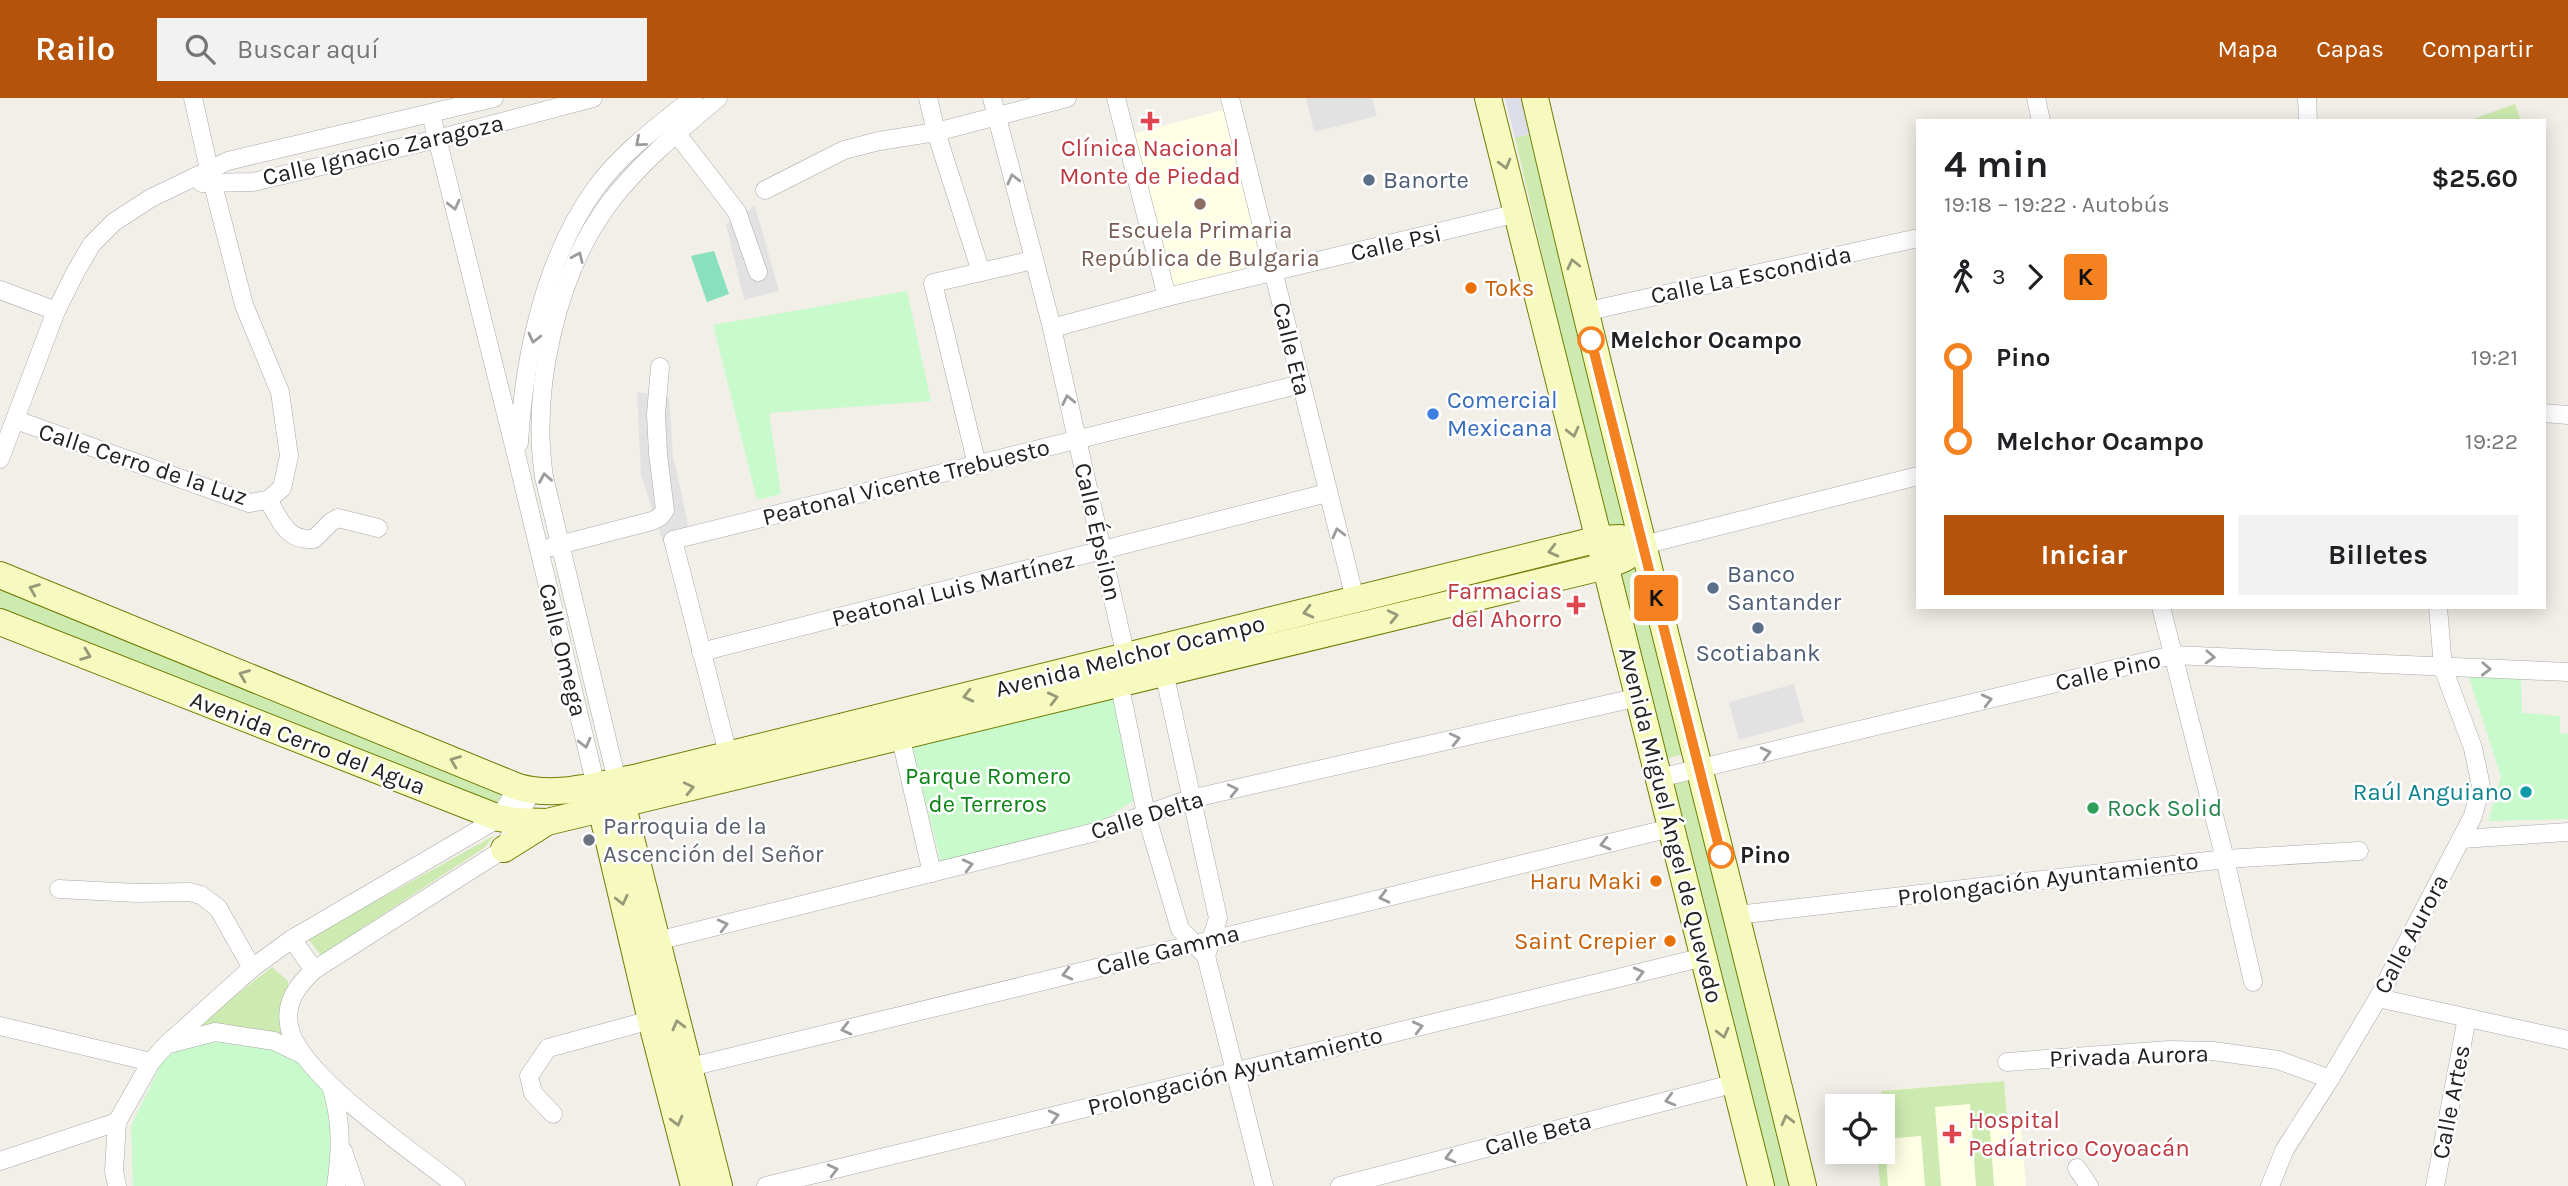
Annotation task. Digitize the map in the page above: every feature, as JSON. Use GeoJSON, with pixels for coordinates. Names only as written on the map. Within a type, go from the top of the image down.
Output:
{"type":"FeatureCollection","features":[{"type":"Feature","properties":{"kind":"street","name":"Calle Cerro de la Luz"},"geometry":{"type":"LineString","coordinates":[[16,420],[249,503],[268,500],[282,488],[289,456],[280,391],[244,305],[210,176],[193,98]]}},
{"type":"Feature","properties":{"kind":"street","name":"Calle Ignacio Zaragoza"},"geometry":{"type":"LineString","coordinates":[[210,176],[236,159],[496,98]]}},
{"type":"Feature","properties":{"kind":"street"},"geometry":{"type":"LineString","coordinates":[[496,98],[500,123]]}},
{"type":"Feature","properties":{"kind":"street","name":"Calle Ignacio Zaragoza"},"geometry":{"type":"LineString","coordinates":[[210,176],[254,182],[437,139],[593,98]]}},
{"type":"Feature","properties":{"kind":"street"},"geometry":{"type":"LineString","coordinates":[[519,462],[524,381],[548,283],[568,237],[595,189],[630,150],[693,98]]}},
{"type":"Feature","properties":{"kind":"street","name":"Calle Omega"},"geometry":{"type":"LineString","coordinates":[[718,98],[643,165],[610,202],[584,243],[565,286],[543,380],[540,416],[544,477],[560,545],[651,1020],[676,1070],[719,1186]]}},
{"type":"Feature","properties":{"kind":"street"},"geometry":{"type":"LineString","coordinates":[[928,98],[936,132],[981,272]]}},
{"type":"Feature","properties":{"kind":"street","name":"Calle Épsilon"},"geometry":{"type":"LineString","coordinates":[[992,98],[1052,328],[1102,551],[1146,814],[1180,929],[1203,946],[1264,1186]]}},
{"type":"Feature","properties":{"kind":"street"},"geometry":{"type":"LineString","coordinates":[[765,190],[844,150],[936,132],[1067,98]]}},
{"type":"Feature","properties":{"kind":"street"},"geometry":{"type":"LineString","coordinates":[[1116,98],[1167,298]]}},
{"type":"Feature","properties":{"kind":"street","name":"Calle Eta"},"geometry":{"type":"LineString","coordinates":[[1230,98],[1355,599]]}},
{"type":"Feature","properties":{"kind":"street","name":"Avenida Miguel Ángel de Quevedo"},"geometry":{"type":"LineString","coordinates":[[1488,98],[1761,1186]]}},
{"type":"Feature","properties":{"kind":"street","name":"Avenida Miguel Ángel de Quevedo"},"geometry":{"type":"LineString","coordinates":[[1535,98],[1584,312],[1803,1186]]}},
{"type":"Feature","properties":{"kind":"street"},"geometry":{"type":"LineString","coordinates":[[2036,98],[2041,119]]}},
{"type":"Feature","properties":{"kind":"street"},"geometry":{"type":"LineString","coordinates":[[2306,98],[2308,119]]}},
{"type":"Feature","properties":{"kind":"street","name":"Calle Omega"},"geometry":{"type":"LineString","coordinates":[[431,114],[539,550],[609,795],[657,941],[694,1186]]}},
{"type":"Feature","properties":{"kind":"street"},"geometry":{"type":"LineString","coordinates":[[666,119],[737,212],[758,272]]}},
{"type":"Feature","properties":{"kind":"street"},"geometry":{"type":"LineString","coordinates":[[0,459],[56,311],[87,253],[114,222],[151,198],[184,183],[210,176]]}},
{"type":"Feature","properties":{"kind":"street","name":"Calle Psi"},"geometry":{"type":"LineString","coordinates":[[1052,328],[1518,213]]}},
{"type":"Feature","properties":{"kind":"street","name":"Calle La Escondida"},"geometry":{"type":"LineString","coordinates":[[1584,312],[1916,238]]}},
{"type":"Feature","properties":{"kind":"street"},"geometry":{"type":"LineString","coordinates":[[977,465],[933,283],[1033,260]]}},
{"type":"Feature","properties":{"kind":"street"},"geometry":{"type":"LineString","coordinates":[[0,290],[56,311]]}},
{"type":"Feature","properties":{"kind":"street"},"geometry":{"type":"LineString","coordinates":[[539,550],[652,521],[660,517],[665,510],[656,414],[660,367]]}},
{"type":"Feature","properties":{"kind":"street","name":"Peatonal Vicente Trebuesto"},"geometry":{"type":"LineString","coordinates":[[701,652],[673,540],[1301,384]]}},
{"type":"Feature","properties":{"kind":"street"},"geometry":{"type":"LineString","coordinates":[[2546,413],[2568,415]]}},
{"type":"Feature","properties":{"kind":"street","name":"Avenida Melchor Ocampo"},"geometry":{"type":"LineString","coordinates":[[609,795],[900,735],[1162,660],[1606,566],[1625,558],[1643,545],[1916,477]]}},
{"type":"Feature","properties":{"kind":"street","name":"Peatonal Luis Martínez"},"geometry":{"type":"LineString","coordinates":[[701,652],[1327,493]]}},
{"type":"Feature","properties":{"kind":"street"},"geometry":{"type":"LineString","coordinates":[[268,500],[288,533],[300,540],[314,539],[338,518],[378,528]]}},
{"type":"Feature","properties":{"kind":"street","name":"Avenida Melchor Ocampo"},"geometry":{"type":"LineString","coordinates":[[1162,660],[1355,599],[1599,539],[1620,538],[1643,545]]}},
{"type":"Feature","properties":{"kind":"street","name":"Avenida Cerro del Agua"},"geometry":{"type":"LineString","coordinates":[[0,575],[525,789],[609,795]]}},
{"type":"Feature","properties":{"kind":"street"},"geometry":{"type":"LineString","coordinates":[[2161,609],[2225,859],[2253,982]]}},
{"type":"Feature","properties":{"kind":"street","name":"Calle Aurora"},"geometry":{"type":"LineString","coordinates":[[2270,1186],[2285,1149],[2378,998],[2473,816],[2481,786],[2473,748],[2443,668],[2438,609]]}},
{"type":"Feature","properties":{"kind":"street","name":"Avenida Cerro del Agua"},"geometry":{"type":"LineString","coordinates":[[0,622],[508,819],[547,822],[609,795]]}},
{"type":"Feature","properties":{"kind":"street"},"geometry":{"type":"LineString","coordinates":[[701,652],[728,754]]}},
{"type":"Feature","properties":{"kind":"street","name":"Calle Pino"},"geometry":{"type":"LineString","coordinates":[[1659,778],[2173,656],[2568,672]]}},
{"type":"Feature","properties":{"kind":"street","name":"Calle Épsilon"},"geometry":{"type":"LineString","coordinates":[[1162,660],[1190,800],[1218,918],[1203,946]]}},
{"type":"Feature","properties":{"kind":"street","name":"Avenida Melchor Ocampo"},"geometry":{"type":"LineString","coordinates":[[609,795],[728,754],[1123,670]]}},
{"type":"Feature","properties":{"kind":"street","name":"Calle Delta"},"geometry":{"type":"LineString","coordinates":[[657,941],[1096,832],[1190,800],[1640,697]]}},
{"type":"Feature","properties":{"kind":"street"},"geometry":{"type":"LineString","coordinates":[[900,735],[932,873]]}},
{"type":"Feature","properties":{"kind":"street"},"geometry":{"type":"LineString","coordinates":[[504,849],[508,819],[525,789]]}},
{"type":"Feature","properties":{"kind":"street"},"geometry":{"type":"LineString","coordinates":[[117,1186],[114,1171],[117,1122],[151,1062],[166,1045],[252,968],[318,921],[508,819]]}},
{"type":"Feature","properties":{"kind":"street"},"geometry":{"type":"LineString","coordinates":[[300,1054],[289,1027],[289,1003],[299,984],[314,970],[547,822]]}},
{"type":"Feature","properties":{"kind":"street","name":"Calle Gamma"},"geometry":{"type":"LineString","coordinates":[[676,1070],[1203,946],[1671,828]]}},
{"type":"Feature","properties":{"kind":"street"},"geometry":{"type":"LineString","coordinates":[[2462,839],[2568,832]]}},
{"type":"Feature","properties":{"kind":"street","name":"Prolongación Ayuntamiento"},"geometry":{"type":"LineString","coordinates":[[1737,915],[2225,859],[2289,853],[2359,851]]}},
{"type":"Feature","properties":{"kind":"street"},"geometry":{"type":"LineString","coordinates":[[59,889],[137,893],[189,892],[201,895],[218,908],[252,968]]}},
{"type":"Feature","properties":{"kind":"street"},"geometry":{"type":"LineString","coordinates":[[292,939],[314,970]]}},
{"type":"Feature","properties":{"kind":"street","name":"Prolongación Ayuntamiento"},"geometry":{"type":"LineString","coordinates":[[766,1186],[1704,957]]}},
{"type":"Feature","properties":{"kind":"street"},"geometry":{"type":"LineString","coordinates":[[2378,998],[2568,1040]]}},
{"type":"Feature","properties":{"kind":"street","name":"Calle Artes"},"geometry":{"type":"LineString","coordinates":[[2435,1186],[2467,1018]]}},
{"type":"Feature","properties":{"kind":"street"},"geometry":{"type":"LineString","coordinates":[[553,1114],[533,1093],[529,1076],[548,1048],[651,1020]]}},
{"type":"Feature","properties":{"kind":"street"},"geometry":{"type":"LineString","coordinates":[[0,1027],[151,1062]]}},
{"type":"Feature","properties":{"kind":"street"},"geometry":{"type":"LineString","coordinates":[[166,1045],[215,1032],[274,1041],[300,1054],[332,1088],[456,1186]]}},
{"type":"Feature","properties":{"kind":"street","name":"Privada Aurora"},"geometry":{"type":"LineString","coordinates":[[2007,1062],[2169,1050],[2213,1051],[2278,1060],[2330,1079]]}},
{"type":"Feature","properties":{"kind":"street","name":"Calle Beta"},"geometry":{"type":"LineString","coordinates":[[1340,1186],[1736,1083]]}},
{"type":"Feature","properties":{"kind":"street"},"geometry":{"type":"LineString","coordinates":[[332,1088],[338,1110],[341,1144],[336,1186]]}},
{"type":"Feature","properties":{"kind":"street"},"geometry":{"type":"LineString","coordinates":[[0,1161],[117,1122]]}},
{"type":"Feature","properties":{"kind":"street"},"geometry":{"type":"LineString","coordinates":[[341,1144],[355,1186]]}},
{"type":"Feature","properties":{"kind":"street"},"geometry":{"type":"LineString","coordinates":[[2077,1168],[2089,1186]]}},
{"type":"Feature","properties":{"kind":"shaded area"},"geometry":{"type":"Polygon","coordinates":[[[1306,98],[1372,98],[1377,116],[1314,132],[1306,98]]]}},
{"type":"Feature","properties":{"kind":"shaded area"},"geometry":{"type":"Polygon","coordinates":[[[1505,98],[1526,98],[1534,133],[1515,138],[1505,98]]]}},
{"type":"Feature","properties":{"kind":"shaded area","name":"Escuela Primaria República de Bulgaria"},"geometry":{"type":"Polygon","coordinates":[[[1233,107],[1273,272],[1167,297],[1126,136],[1233,107]]]}},
{"type":"Feature","properties":{"kind":"shaded area"},"geometry":{"type":"Polygon","coordinates":[[[755,206],[779,291],[744,300],[726,224],[755,206]]]}},
{"type":"Feature","properties":{"kind":"shaded area"},"geometry":{"type":"Polygon","coordinates":[[[637,392],[669,397],[673,455],[691,539],[663,542],[641,475],[637,392]]]}},
{"type":"Feature","properties":{"kind":"shaded area"},"geometry":{"type":"Polygon","coordinates":[[[1794,684],[1804,722],[1739,740],[1729,702],[1794,684]]]}},
{"type":"Feature","properties":{"kind":"shaded area","name":"Hospital Pedíatrico Coyoacán"},"geometry":{"type":"Polygon","coordinates":[[[2004,1081],[2007,1116],[2020,1115],[2026,1186],[1880,1186],[1878,1164],[1895,1164],[1895,1094],[1881,1094],[1881,1091],[2004,1081]]]}},
{"type":"Feature","properties":{"kind":"green space"},"geometry":{"type":"Polygon","coordinates":[[[2515,104],[2520,119],[2473,119],[2515,104]]]}},
{"type":"Feature","properties":{"kind":"green space"},"geometry":{"type":"Polygon","coordinates":[[[1534,133],[1629,528],[1607,531],[1515,138],[1534,133]]]}},
{"type":"Feature","properties":{"kind":"green space"},"geometry":{"type":"Polygon","coordinates":[[[714,251],[729,294],[707,302],[691,256],[714,251]]]}},
{"type":"Feature","properties":{"kind":"green space"},"geometry":{"type":"Polygon","coordinates":[[[907,291],[931,401],[769,413],[781,494],[757,500],[713,325],[907,291]]]}},
{"type":"Feature","properties":{"kind":"green space"},"geometry":{"type":"Polygon","coordinates":[[[1636,561],[1685,754],[1664,759],[1618,573],[1636,561]]]}},
{"type":"Feature","properties":{"kind":"green space"},"geometry":{"type":"Polygon","coordinates":[[[0,587],[503,792],[494,809],[0,609],[0,587]]]}},
{"type":"Feature","properties":{"kind":"green space"},"geometry":{"type":"Polygon","coordinates":[[[2468,674],[2521,676],[2522,713],[2560,716],[2560,733],[2568,734],[2568,819],[2488,821],[2501,777],[2468,674]]]}},
{"type":"Feature","properties":{"kind":"green space","name":"Parque Romero de Terreros"},"geometry":{"type":"Polygon","coordinates":[[[1116,697],[1139,797],[1089,829],[942,867],[911,743],[1116,697]]]}},
{"type":"Feature","properties":{"kind":"green space"},"geometry":{"type":"Polygon","coordinates":[[[1690,778],[1792,1186],[1774,1186],[1674,782],[1690,778]]]}},
{"type":"Feature","properties":{"kind":"green space"},"geometry":{"type":"Polygon","coordinates":[[[495,835],[484,848],[321,955],[308,939],[495,835]]]}},
{"type":"Feature","properties":{"kind":"green space"},"geometry":{"type":"Polygon","coordinates":[[[272,967],[288,981],[288,1042],[277,1035],[224,1024],[189,1032],[272,967]]]}},
{"type":"Feature","properties":{"kind":"green space"},"geometry":{"type":"Polygon","coordinates":[[[197,1040],[243,1040],[289,1054],[311,1074],[332,1105],[331,1186],[133,1186],[131,1126],[164,1058],[197,1040]]]}},
{"type":"Feature","properties":{"kind":"green space"},"geometry":{"type":"Polygon","coordinates":[[[2004,1081],[2007,1116],[1989,1118],[1994,1186],[1976,1186],[1970,1104],[1935,1107],[1941,1186],[1925,1186],[1921,1136],[1895,1138],[1895,1094],[1881,1094],[1881,1091],[2004,1081]]]}},
{"type":"Feature","properties":{"kind":"green space"},"geometry":{"type":"Polygon","coordinates":[[[1878,1164],[1887,1164],[1888,1186],[1880,1186],[1878,1164]]]}},
{"type":"Feature","properties":{"kind":"bus line","name":"K"},"geometry":{"type":"LineString","coordinates":[[1591,340],[1721,855]]}},
{"type":"Feature","properties":{"kind":"place","name":"Clínica Nacional Monte de Piedad"},"geometry":{"type":"Point","coordinates":[1150,121]}},
{"type":"Feature","properties":{"kind":"place","name":"Banorte"},"geometry":{"type":"Point","coordinates":[1369,180]}},
{"type":"Feature","properties":{"kind":"place","name":"Escuela Primaria República de Bulgaria"},"geometry":{"type":"Point","coordinates":[1200,204]}},
{"type":"Feature","properties":{"kind":"place","name":"Toks"},"geometry":{"type":"Point","coordinates":[1471,288]}},
{"type":"Feature","properties":{"kind":"place","name":"Melchor Ocampo"},"geometry":{"type":"Point","coordinates":[1591,340]}},
{"type":"Feature","properties":{"kind":"place","name":"Comercial Mexicana"},"geometry":{"type":"Point","coordinates":[1433,414]}},
{"type":"Feature","properties":{"kind":"place","name":"Banco Santander"},"geometry":{"type":"Point","coordinates":[1713,588]}},
{"type":"Feature","properties":{"kind":"place","name":"Farmacias del Ahorro"},"geometry":{"type":"Point","coordinates":[1576,605]}},
{"type":"Feature","properties":{"kind":"place","name":"Scotiabank"},"geometry":{"type":"Point","coordinates":[1758,628]}},
{"type":"Feature","properties":{"kind":"place","name":"Raúl Anguiano"},"geometry":{"type":"Point","coordinates":[2526,792]}},
{"type":"Feature","properties":{"kind":"place","name":"Rock Solid"},"geometry":{"type":"Point","coordinates":[2093,808]}},
{"type":"Feature","properties":{"kind":"place","name":"Parroquia de la Ascención del Señor"},"geometry":{"type":"Point","coordinates":[589,840]}},
{"type":"Feature","properties":{"kind":"place","name":"Pino"},"geometry":{"type":"Point","coordinates":[1721,855]}},
{"type":"Feature","properties":{"kind":"place","name":"Haru Maki"},"geometry":{"type":"Point","coordinates":[1656,881]}},
{"type":"Feature","properties":{"kind":"place","name":"Saint Crepier"},"geometry":{"type":"Point","coordinates":[1670,941]}},
{"type":"Feature","properties":{"kind":"place","name":"Hospital Pedíatrico Coyoacán"},"geometry":{"type":"Point","coordinates":[1952,1134]}}]}
